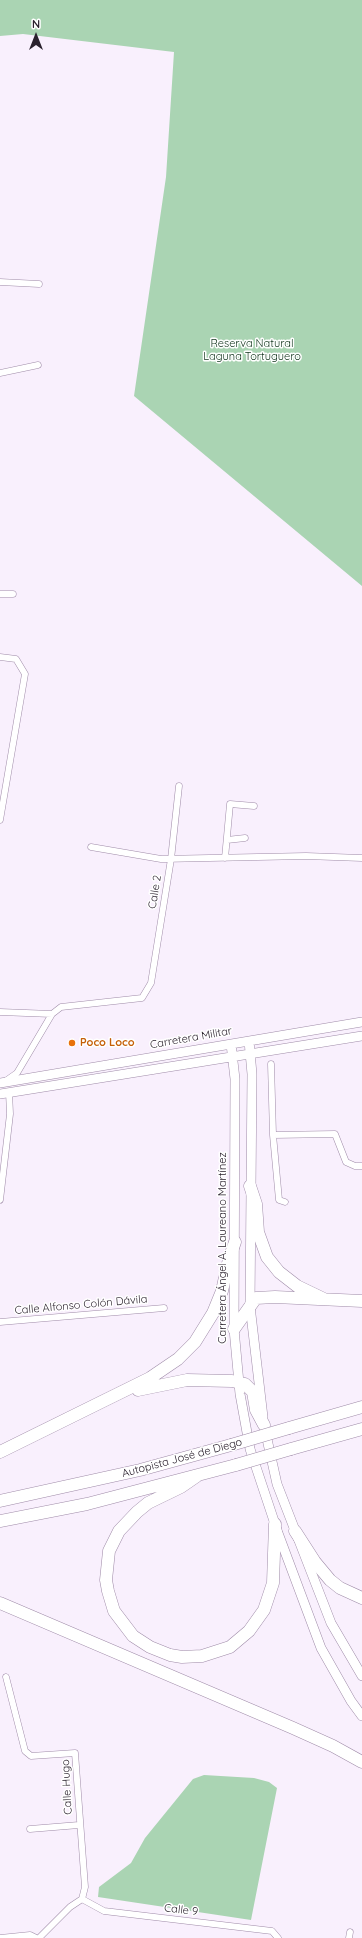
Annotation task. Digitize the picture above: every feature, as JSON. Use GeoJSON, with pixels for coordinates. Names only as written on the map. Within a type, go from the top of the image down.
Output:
{"type":"FeatureCollection","features":[{"type":"Feature","properties":{"kind":"highway"},"geometry":{"type":"LineString","coordinates":[[250,1186],[256,1204],[258,1232],[268,1257],[279,1272],[297,1286],[324,1299]]}},
{"type":"Feature","properties":{"kind":"highway"},"geometry":{"type":"LineString","coordinates":[[0,1452],[121,1393],[168,1367],[178,1359],[195,1342],[205,1329],[219,1300],[229,1259],[235,1242]]}},
{"type":"Feature","properties":{"kind":"highway"},"geometry":{"type":"LineString","coordinates":[[234,1329],[256,1298],[362,1301]]}},
{"type":"Feature","properties":{"kind":"highway"},"geometry":{"type":"LineString","coordinates":[[121,1393],[187,1380],[239,1382],[250,1388],[256,1410],[264,1425]]}},
{"type":"Feature","properties":{"kind":"highway","name":"Autopista José de Diego"},"geometry":{"type":"LineString","coordinates":[[0,1501],[140,1470],[362,1407]]}},
{"type":"Feature","properties":{"kind":"highway","name":"Autopista José de Diego"},"geometry":{"type":"LineString","coordinates":[[0,1521],[87,1504],[197,1476],[362,1429]]}},
{"type":"Feature","properties":{"kind":"highway"},"geometry":{"type":"LineString","coordinates":[[326,1440],[362,1436]]}},
{"type":"Feature","properties":{"kind":"highway"},"geometry":{"type":"LineString","coordinates":[[197,1476],[181,1487],[148,1503],[137,1512],[119,1531],[109,1550],[106,1580],[114,1611],[133,1636],[150,1647],[170,1655],[182,1657],[202,1656],[230,1646],[249,1631],[257,1622],[264,1610],[273,1583],[275,1524]]}},
{"type":"Feature","properties":{"kind":"highway"},"geometry":{"type":"LineString","coordinates":[[295,1531],[315,1562],[330,1580],[340,1588],[362,1598]]}},
{"type":"Feature","properties":{"kind":"highway"},"geometry":{"type":"LineString","coordinates":[[0,1603],[300,1731],[333,1746],[362,1762]]}},
{"type":"Feature","properties":{"kind":"main road","name":"Carretera Militar"},"geometry":{"type":"LineString","coordinates":[[3,1082],[362,1022]]}},
{"type":"Feature","properties":{"kind":"main road"},"geometry":{"type":"LineString","coordinates":[[4,1093],[362,1036]]}},
{"type":"Feature","properties":{"kind":"main road"},"geometry":{"type":"LineString","coordinates":[[249,1041],[252,1074],[250,1306],[264,1425],[277,1484],[295,1531],[331,1623],[362,1676]]}},
{"type":"Feature","properties":{"kind":"main road","name":"Carretera Ángel A. Laureano Martínez"},"geometry":{"type":"LineString","coordinates":[[231,1044],[235,1079],[234,1329],[239,1382],[250,1448],[275,1524],[321,1648],[362,1716]]}},
{"type":"Feature","properties":{"kind":"street"},"geometry":{"type":"LineString","coordinates":[[0,282],[39,284]]}},
{"type":"Feature","properties":{"kind":"street"},"geometry":{"type":"LineString","coordinates":[[0,373],[38,365]]}},
{"type":"Feature","properties":{"kind":"street"},"geometry":{"type":"LineString","coordinates":[[0,594],[13,594]]}},
{"type":"Feature","properties":{"kind":"street"},"geometry":{"type":"LineString","coordinates":[[0,657],[16,660],[25,674],[0,820]]}},
{"type":"Feature","properties":{"kind":"street","name":"Calle 2"},"geometry":{"type":"LineString","coordinates":[[52,1014],[61,1007],[142,998],[151,982],[170,859],[179,786]]}},
{"type":"Feature","properties":{"kind":"street"},"geometry":{"type":"LineString","coordinates":[[225,858],[230,804],[254,806]]}},
{"type":"Feature","properties":{"kind":"street"},"geometry":{"type":"LineString","coordinates":[[227,840],[245,838]]}},
{"type":"Feature","properties":{"kind":"street"},"geometry":{"type":"LineString","coordinates":[[91,847],[161,859],[306,856],[362,858]]}},
{"type":"Feature","properties":{"kind":"street"},"geometry":{"type":"LineString","coordinates":[[0,1012],[52,1014],[17,1073],[3,1082]]}},
{"type":"Feature","properties":{"kind":"street"},"geometry":{"type":"LineString","coordinates":[[271,1064],[273,1135],[280,1200],[285,1202]]}},
{"type":"Feature","properties":{"kind":"street"},"geometry":{"type":"LineString","coordinates":[[0,1200],[10,1114],[4,1093]]}},
{"type":"Feature","properties":{"kind":"street"},"geometry":{"type":"LineString","coordinates":[[273,1135],[335,1134],[346,1162],[355,1166],[362,1166]]}},
{"type":"Feature","properties":{"kind":"street","name":"Calle Alfonso Colón Dávila"},"geometry":{"type":"LineString","coordinates":[[0,1322],[164,1308]]}},
{"type":"Feature","properties":{"kind":"street","name":"Calle Hugo"},"geometry":{"type":"LineString","coordinates":[[6,1677],[25,1752],[31,1756],[75,1753],[85,1887],[82,1899]]}},
{"type":"Feature","properties":{"kind":"street"},"geometry":{"type":"LineString","coordinates":[[30,1829],[80,1825]]}},
{"type":"Feature","properties":{"kind":"street"},"geometry":{"type":"LineString","coordinates":[[0,1938],[30,1934],[37,1938],[70,1907],[82,1899]]}},
{"type":"Feature","properties":{"kind":"street","name":"Calle 9"},"geometry":{"type":"LineString","coordinates":[[82,1899],[104,1911],[272,1931],[278,1938]]}},
{"type":"Feature","properties":{"kind":"green space","name":"Reserva Natural Laguna Tortuguero"},"geometry":{"type":"Polygon","coordinates":[[[0,0],[362,0],[362,586],[134,396],[166,177],[174,52],[23,34],[0,36],[0,0]]]}},
{"type":"Feature","properties":{"kind":"green space"},"geometry":{"type":"Polygon","coordinates":[[[204,1775],[254,1778],[269,1782],[277,1788],[251,1920],[98,1897],[99,1887],[131,1863],[145,1838],[193,1779],[204,1775]]]}},
{"type":"Feature","properties":{"kind":"place","name":"Poco Loco"},"geometry":{"type":"Point","coordinates":[72,1043]}}]}
